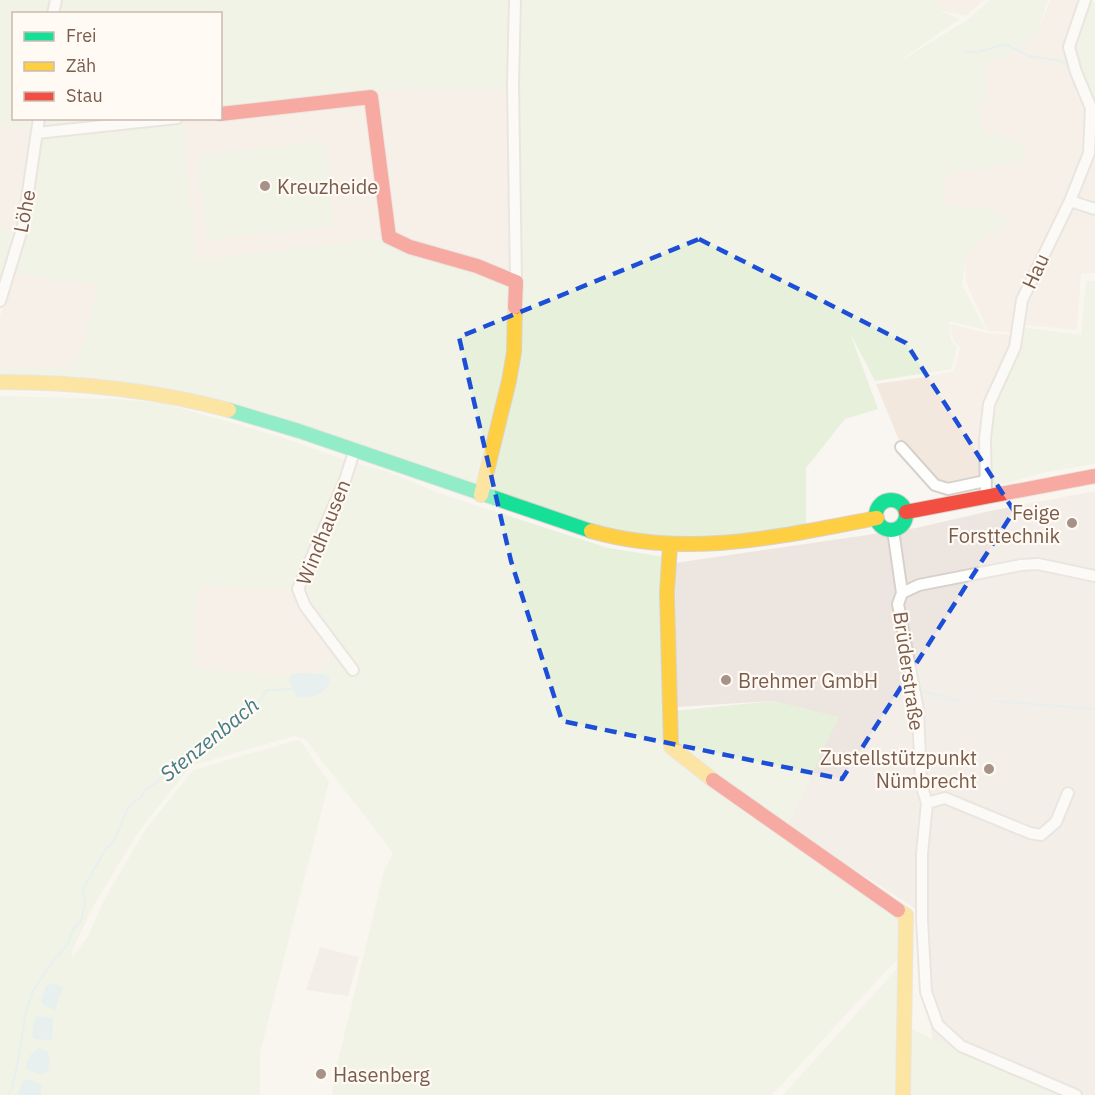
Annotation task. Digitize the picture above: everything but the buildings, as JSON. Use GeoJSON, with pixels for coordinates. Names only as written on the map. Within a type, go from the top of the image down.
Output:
{"type":"FeatureCollection","features":[{"type":"Feature","properties":{"kind":"street"},"geometry":{"type":"LineString","coordinates":[[481,495],[514,352],[516,282],[513,84],[515,0]]}},
{"type":"Feature","properties":{"kind":"street","name":"Hau"},"geometry":{"type":"LineString","coordinates":[[986,497],[985,440],[989,404],[1015,347],[1022,300],[1071,198],[1089,153],[1093,108],[1076,72],[1069,47],[1085,0]]}},
{"type":"Feature","properties":{"kind":"street"},"geometry":{"type":"LineString","coordinates":[[222,114],[371,97],[389,237],[410,247],[477,266],[516,282]]}},
{"type":"Feature","properties":{"kind":"street","name":"Löhe"},"geometry":{"type":"LineString","coordinates":[[0,301],[23,226],[39,120]]}},
{"type":"Feature","properties":{"kind":"street"},"geometry":{"type":"LineString","coordinates":[[38,133],[158,120]]}},
{"type":"Feature","properties":{"kind":"street"},"geometry":{"type":"LineString","coordinates":[[1071,198],[1095,201]]}},
{"type":"Feature","properties":{"kind":"street"},"geometry":{"type":"LineString","coordinates":[[1071,198],[1095,209]]}},
{"type":"Feature","properties":{"kind":"street"},"geometry":{"type":"LineString","coordinates":[[0,382],[43,382],[109,387],[164,396],[244,415],[355,449],[605,537],[670,545],[715,545],[756,540],[877,518]]}},
{"type":"Feature","properties":{"kind":"street"},"geometry":{"type":"LineString","coordinates":[[901,447],[935,485],[948,489],[985,481]]}},
{"type":"Feature","properties":{"kind":"street","name":"Windhausen"},"geometry":{"type":"LineString","coordinates":[[353,670],[305,606],[298,589],[345,480],[355,449]]}},
{"type":"Feature","properties":{"kind":"street"},"geometry":{"type":"LineString","coordinates":[[906,512],[1095,476]]}},
{"type":"Feature","properties":{"kind":"street"},"geometry":{"type":"LineString","coordinates":[[888,501],[898,502],[906,512],[904,523],[893,530],[884,528],[877,518],[880,507],[888,501]]}},
{"type":"Feature","properties":{"kind":"street"},"geometry":{"type":"LineString","coordinates":[[893,530],[902,593]]}},
{"type":"Feature","properties":{"kind":"street"},"geometry":{"type":"LineString","coordinates":[[670,545],[667,592],[671,747],[711,779],[906,915],[903,1095]]}},
{"type":"Feature","properties":{"kind":"street","name":"Brüderstraße"},"geometry":{"type":"LineString","coordinates":[[1076,1095],[961,1046],[938,1025],[926,992],[922,854],[927,803],[921,784],[918,710],[898,604],[902,593],[919,585],[1021,565],[1038,564],[1095,576]]}},
{"type":"Feature","properties":{"kind":"street"},"geometry":{"type":"LineString","coordinates":[[927,803],[945,798],[1030,833],[1041,835],[1056,822],[1068,793]]}},
{"type":"Feature","properties":{"kind":"highlighted area"},"geometry":{"type":"Polygon","coordinates":[[[699,239],[906,343],[1014,511],[842,779],[562,721],[511,561],[459,337],[699,239]]]}},
{"type":"Feature","properties":{"kind":"shaded area"},"geometry":{"type":"Polygon","coordinates":[[[939,0],[984,0],[966,16],[935,9],[939,0]]]}},
{"type":"Feature","properties":{"kind":"shaded area"},"geometry":{"type":"Polygon","coordinates":[[[1050,0],[1083,0],[1065,49],[1095,112],[1095,273],[1081,274],[1077,330],[1016,324],[1014,332],[988,331],[966,282],[965,263],[975,241],[1013,222],[991,210],[945,205],[944,180],[953,173],[1022,161],[982,134],[978,100],[988,99],[982,64],[1008,57],[1037,34],[1050,0]]]}},
{"type":"Feature","properties":{"kind":"shaded area"},"geometry":{"type":"Polygon","coordinates":[[[509,89],[516,282],[389,237],[197,260],[185,158],[184,122],[38,138],[24,235],[0,228],[0,124],[36,131],[128,120],[222,120],[222,108],[374,90],[509,89]]]}},
{"type":"Feature","properties":{"kind":"shaded area"},"geometry":{"type":"Polygon","coordinates":[[[14,274],[98,285],[84,343],[71,369],[39,367],[0,369],[0,317],[14,274]]]}},
{"type":"Feature","properties":{"kind":"shaded area"},"geometry":{"type":"Polygon","coordinates":[[[950,324],[986,333],[1012,335],[1002,367],[982,476],[950,485],[935,480],[898,438],[876,384],[954,371],[960,348],[953,340],[950,324]]]}},
{"type":"Feature","properties":{"kind":"shaded area"},"geometry":{"type":"Polygon","coordinates":[[[1095,491],[1095,1095],[1071,1095],[932,1039],[922,913],[787,826],[774,701],[677,707],[675,563],[916,528],[1095,491]]]}},
{"type":"Feature","properties":{"kind":"shaded area"},"geometry":{"type":"Polygon","coordinates":[[[197,585],[301,591],[336,652],[317,675],[278,675],[193,669],[197,585]]]}},
{"type":"Feature","properties":{"kind":"shaded area"},"geometry":{"type":"Polygon","coordinates":[[[320,947],[359,957],[348,996],[306,990],[320,947]]]}},
{"type":"Feature","properties":{"kind":"green space"},"geometry":{"type":"Polygon","coordinates":[[[0,0],[512,0],[509,89],[374,90],[222,108],[222,12],[12,12],[12,120],[37,120],[36,131],[0,124],[0,0]]]}},
{"type":"Feature","properties":{"kind":"green space"},"geometry":{"type":"Polygon","coordinates":[[[516,0],[939,0],[936,9],[960,19],[890,67],[967,20],[990,0],[1048,0],[1037,34],[1008,57],[982,64],[988,99],[978,101],[982,134],[997,133],[1027,149],[1022,161],[953,173],[944,180],[945,205],[991,210],[1013,222],[975,241],[965,263],[962,285],[986,330],[949,321],[951,340],[957,347],[952,369],[875,381],[850,333],[878,409],[845,419],[806,468],[806,525],[699,538],[641,536],[576,520],[490,491],[514,352],[516,0]]]}},
{"type":"Feature","properties":{"kind":"green space"},"geometry":{"type":"Polygon","coordinates":[[[1091,2],[1095,2],[1095,104],[1073,47],[1091,2]]]}},
{"type":"Feature","properties":{"kind":"green space"},"geometry":{"type":"Polygon","coordinates":[[[43,120],[127,120],[42,130],[43,120]]]}},
{"type":"Feature","properties":{"kind":"green space"},"geometry":{"type":"Polygon","coordinates":[[[185,122],[185,158],[197,260],[384,238],[511,285],[509,354],[478,489],[244,410],[0,379],[0,369],[39,367],[71,369],[84,343],[98,285],[14,274],[36,179],[38,138],[185,122]]]}},
{"type":"Feature","properties":{"kind":"green space","name":"Kreuzheide"},"geometry":{"type":"Polygon","coordinates":[[[325,141],[335,226],[207,240],[197,156],[325,141]]]}},
{"type":"Feature","properties":{"kind":"green space"},"geometry":{"type":"Polygon","coordinates":[[[0,228],[16,233],[0,285],[0,228]]]}},
{"type":"Feature","properties":{"kind":"green space"},"geometry":{"type":"Polygon","coordinates":[[[1086,281],[1095,281],[1095,464],[1042,473],[996,486],[990,482],[993,406],[1021,327],[1081,335],[1086,281]]]}},
{"type":"Feature","properties":{"kind":"green space"},"geometry":{"type":"Polygon","coordinates":[[[0,396],[115,399],[162,403],[281,437],[348,461],[386,471],[444,495],[608,548],[665,557],[673,711],[774,701],[839,717],[787,826],[906,915],[905,954],[888,969],[772,1095],[332,1095],[336,1069],[384,871],[393,853],[306,740],[294,736],[191,766],[142,827],[96,901],[72,951],[72,958],[88,936],[104,900],[145,830],[193,770],[297,740],[301,741],[329,782],[260,1053],[260,1095],[41,1095],[42,1084],[22,1081],[18,1095],[0,1095],[0,396]],[[197,586],[193,669],[278,675],[316,675],[336,652],[301,591],[197,586]]]}},
{"type":"Feature","properties":{"kind":"green space"},"geometry":{"type":"Polygon","coordinates":[[[901,964],[901,1095],[783,1095],[901,964]]]}},
{"type":"Feature","properties":{"kind":"green space"},"geometry":{"type":"Polygon","coordinates":[[[910,1028],[932,1039],[1069,1095],[910,1095],[910,1028]]]}},
{"type":"Feature","properties":{"kind":"water"},"geometry":{"type":"Polygon","coordinates":[[[291,674],[323,674],[329,677],[329,683],[323,691],[313,696],[296,696],[289,681],[291,674]]]}},
{"type":"Feature","properties":{"kind":"water"},"geometry":{"type":"Polygon","coordinates":[[[52,983],[63,987],[55,1010],[44,1006],[41,1001],[45,987],[52,983]]]}},
{"type":"Feature","properties":{"kind":"water"},"geometry":{"type":"Polygon","coordinates":[[[35,1017],[53,1018],[52,1038],[49,1040],[34,1039],[32,1033],[35,1017]]]}},
{"type":"Feature","properties":{"kind":"water"},"geometry":{"type":"Polygon","coordinates":[[[39,1048],[47,1051],[50,1059],[48,1071],[42,1075],[25,1067],[31,1054],[39,1048]]]}},
{"type":"Feature","properties":{"kind":"water"},"geometry":{"type":"Polygon","coordinates":[[[28,1079],[42,1084],[41,1095],[18,1095],[22,1081],[28,1079]]]}},
{"type":"Feature","properties":{"kind":"waterway"},"geometry":{"type":"LineString","coordinates":[[966,52],[978,52],[1006,44],[1029,56],[1061,61],[1066,65],[1069,63]]}},
{"type":"Feature","properties":{"kind":"waterway","name":"Stenzenbach"},"geometry":{"type":"LineString","coordinates":[[8,1095],[12,1089],[26,1012],[33,991],[67,945],[74,928],[81,921],[85,903],[83,889],[105,850],[114,840],[129,806],[207,737],[221,735],[248,710],[255,707],[267,690],[292,689]]}},
{"type":"Feature","properties":{"kind":"waterway"},"geometry":{"type":"LineString","coordinates":[[921,692],[962,702]]}},
{"type":"Feature","properties":{"kind":"waterway"},"geometry":{"type":"LineString","coordinates":[[892,697],[905,694]]}},
{"type":"Feature","properties":{"kind":"waterway"},"geometry":{"type":"LineString","coordinates":[[995,701],[1095,709]]}},
{"type":"Feature","properties":{"kind":"traffic: fast"},"geometry":{"type":"LineString","coordinates":[[229,410],[299,431],[591,531]]}},
{"type":"Feature","properties":{"kind":"traffic: fast"},"geometry":{"type":"LineString","coordinates":[[891,500],[901,505],[906,515],[901,525],[891,530],[881,525],[876,515],[881,505],[891,500]]}},
{"type":"Feature","properties":{"kind":"traffic: slow"},"geometry":{"type":"LineString","coordinates":[[481,495],[509,381],[514,352],[515,307]]}},
{"type":"Feature","properties":{"kind":"traffic: slow"},"geometry":{"type":"LineString","coordinates":[[0,382],[116,388],[173,397],[229,410]]}},
{"type":"Feature","properties":{"kind":"traffic: slow"},"geometry":{"type":"LineString","coordinates":[[591,531],[627,539],[699,544],[734,542],[805,532],[877,518]]}},
{"type":"Feature","properties":{"kind":"traffic: slow"},"geometry":{"type":"LineString","coordinates":[[670,545],[667,592],[671,747],[713,780]]}},
{"type":"Feature","properties":{"kind":"traffic: slow"},"geometry":{"type":"LineString","coordinates":[[898,910],[906,915],[903,1095]]}},
{"type":"Feature","properties":{"kind":"traffic: jam"},"geometry":{"type":"LineString","coordinates":[[222,114],[371,97],[389,237],[410,247],[477,266],[516,282],[515,307]]}},
{"type":"Feature","properties":{"kind":"traffic: jam"},"geometry":{"type":"LineString","coordinates":[[906,512],[1095,476]]}},
{"type":"Feature","properties":{"kind":"traffic: jam"},"geometry":{"type":"LineString","coordinates":[[713,780],[898,910]]}},
{"type":"Feature","properties":{"kind":"place","name":"Kreuzheide"},"geometry":{"type":"Point","coordinates":[265,186]}},
{"type":"Feature","properties":{"kind":"place","name":"Feige Forsttechnik"},"geometry":{"type":"Point","coordinates":[1072,523]}},
{"type":"Feature","properties":{"kind":"place","name":"Brehmer GmbH"},"geometry":{"type":"Point","coordinates":[726,680]}},
{"type":"Feature","properties":{"kind":"place","name":"Zustellstützpunkt Nümbrecht"},"geometry":{"type":"Point","coordinates":[989,769]}},
{"type":"Feature","properties":{"kind":"place","name":"Hasenberg"},"geometry":{"type":"Point","coordinates":[321,1074]}}]}
